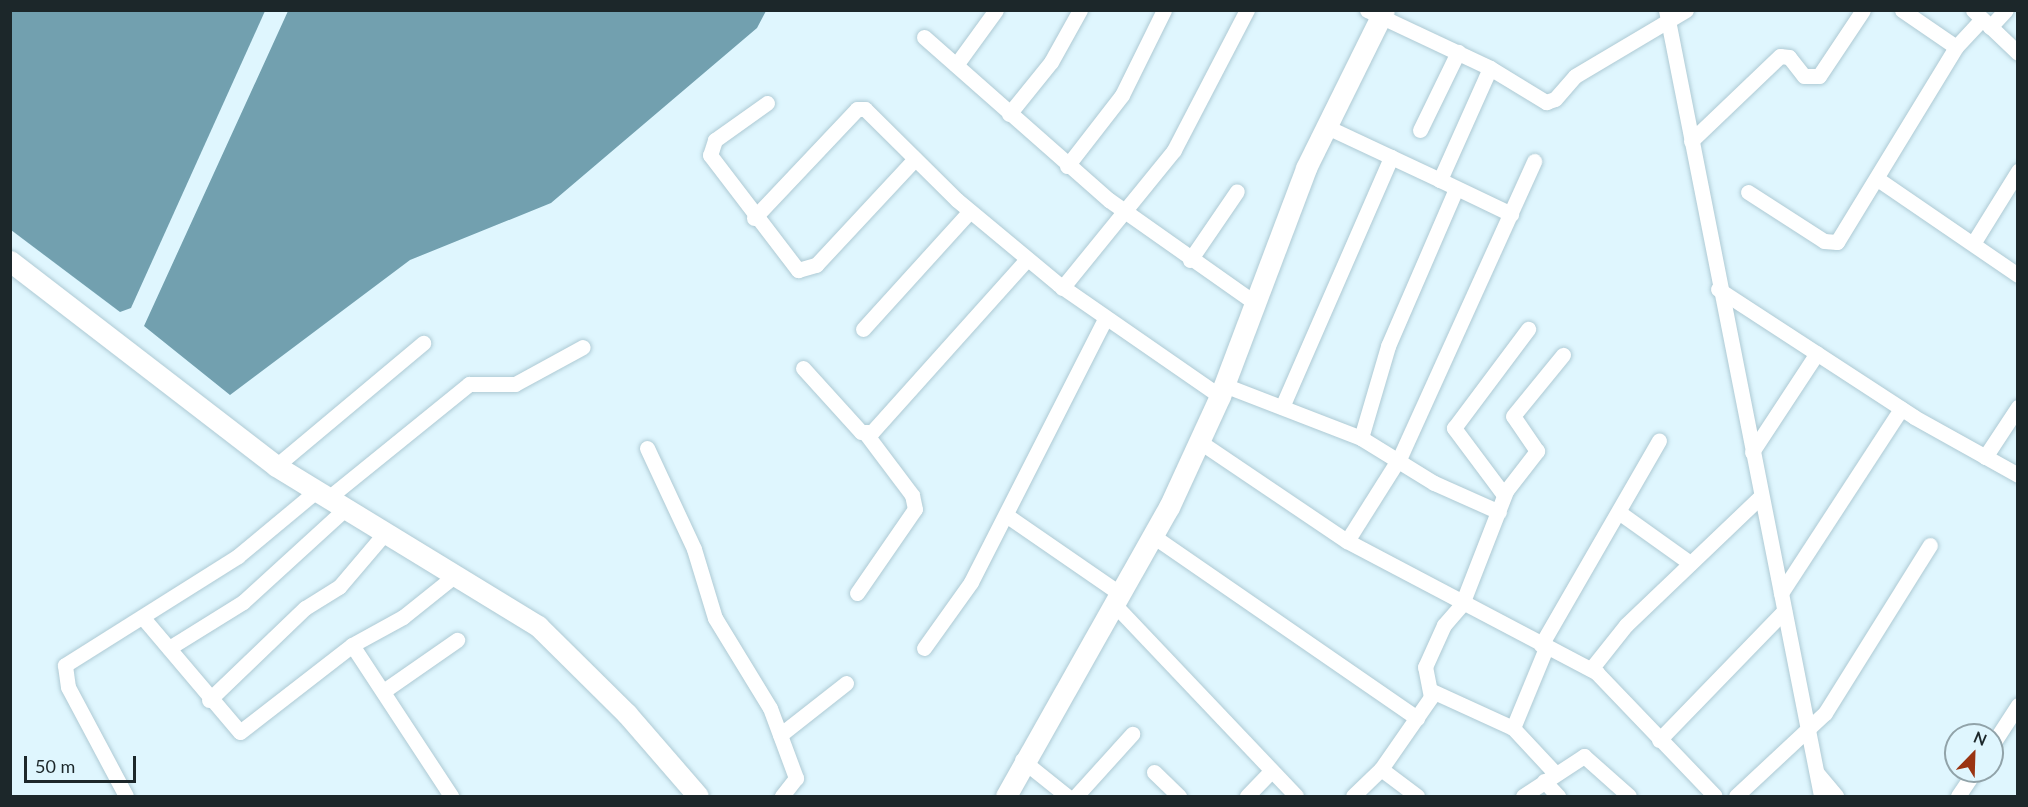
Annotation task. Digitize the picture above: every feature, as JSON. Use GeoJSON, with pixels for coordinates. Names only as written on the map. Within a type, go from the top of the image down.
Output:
{"type":"FeatureCollection","features":[{"type":"Feature","properties":{"kind":"street"},"geometry":{"type":"LineString","coordinates":[[956,65],[996,10]]}},
{"type":"Feature","properties":{"kind":"street"},"geometry":{"type":"LineString","coordinates":[[1009,114],[1051,62],[1080,10]]}},
{"type":"Feature","properties":{"kind":"street"},"geometry":{"type":"LineString","coordinates":[[1067,166],[1122,95],[1164,10]]}},
{"type":"Feature","properties":{"kind":"street"},"geometry":{"type":"LineString","coordinates":[[1062,288],[1126,213],[1174,150],[1247,10]]}},
{"type":"Feature","properties":{"kind":"street"},"geometry":{"type":"LineString","coordinates":[[1006,796],[1022,760],[1153,536],[1200,442],[1327,126],[1377,13],[1490,68],[1551,101],[1575,76],[1667,17],[1686,10]]}},
{"type":"Feature","properties":{"kind":"street"},"geometry":{"type":"LineString","coordinates":[[1691,141],[1775,59],[1785,55],[1804,76],[1819,76],[1863,10]]}},
{"type":"Feature","properties":{"kind":"street"},"geometry":{"type":"LineString","coordinates":[[1902,10],[1956,48]]}},
{"type":"Feature","properties":{"kind":"street"},"geometry":{"type":"LineString","coordinates":[[1748,192],[1832,243],[1841,238],[1879,180],[1956,48],[1982,19],[2006,10]]}},
{"type":"Feature","properties":{"kind":"street"},"geometry":{"type":"LineString","coordinates":[[1667,17],[1718,289],[1821,796]]}},
{"type":"Feature","properties":{"kind":"street"},"geometry":{"type":"LineString","coordinates":[[1982,19],[2018,53]]}},
{"type":"Feature","properties":{"kind":"street"},"geometry":{"type":"LineString","coordinates":[[924,37],[1067,166],[1190,260],[1255,303]]}},
{"type":"Feature","properties":{"kind":"street"},"geometry":{"type":"LineString","coordinates":[[1420,130],[1458,52]]}},
{"type":"Feature","properties":{"kind":"street"},"geometry":{"type":"LineString","coordinates":[[1440,180],[1490,68]]}},
{"type":"Feature","properties":{"kind":"street"},"geometry":{"type":"LineString","coordinates":[[767,103],[710,150],[754,218],[793,267],[811,270],[915,159]]}},
{"type":"Feature","properties":{"kind":"street"},"geometry":{"type":"LineString","coordinates":[[754,218],[857,109],[865,109],[970,211],[1062,288],[1105,319],[1222,391],[1282,408],[1361,438],[1400,458],[1434,483],[1499,512]]}},
{"type":"Feature","properties":{"kind":"street"},"geometry":{"type":"LineString","coordinates":[[1327,126],[1511,214]]}},
{"type":"Feature","properties":{"kind":"street"},"geometry":{"type":"LineString","coordinates":[[1282,408],[1391,157]]}},
{"type":"Feature","properties":{"kind":"street"},"geometry":{"type":"LineString","coordinates":[[1347,541],[1400,458],[1534,161]]}},
{"type":"Feature","properties":{"kind":"street"},"geometry":{"type":"LineString","coordinates":[[1974,242],[2018,171]]}},
{"type":"Feature","properties":{"kind":"street"},"geometry":{"type":"LineString","coordinates":[[1879,180],[1974,242],[2018,275]]}},
{"type":"Feature","properties":{"kind":"street"},"geometry":{"type":"LineString","coordinates":[[1361,438],[1388,345],[1456,189]]}},
{"type":"Feature","properties":{"kind":"street"},"geometry":{"type":"LineString","coordinates":[[1190,260],[1237,192]]}},
{"type":"Feature","properties":{"kind":"street"},"geometry":{"type":"LineString","coordinates":[[863,329],[970,211]]}},
{"type":"Feature","properties":{"kind":"street"},"geometry":{"type":"LineString","coordinates":[[866,434],[901,402],[1028,259]]}},
{"type":"Feature","properties":{"kind":"street"},"geometry":{"type":"LineString","coordinates":[[10,261],[276,466],[551,638],[698,796]]}},
{"type":"Feature","properties":{"kind":"street"},"geometry":{"type":"LineString","coordinates":[[1718,289],[1901,409],[2018,475]]}},
{"type":"Feature","properties":{"kind":"street"},"geometry":{"type":"LineString","coordinates":[[924,648],[971,582],[1105,319]]}},
{"type":"Feature","properties":{"kind":"street"},"geometry":{"type":"LineString","coordinates":[[1504,495],[1454,428],[1528,329]]}},
{"type":"Feature","properties":{"kind":"street"},"geometry":{"type":"LineString","coordinates":[[276,466],[423,343]]}},
{"type":"Feature","properties":{"kind":"street"},"geometry":{"type":"LineString","coordinates":[[126,796],[62,671],[238,556],[329,500],[469,384],[515,384],[583,347]]}},
{"type":"Feature","properties":{"kind":"street"},"geometry":{"type":"LineString","coordinates":[[1752,452],[1817,353]]}},
{"type":"Feature","properties":{"kind":"street"},"geometry":{"type":"LineString","coordinates":[[1353,796],[1381,769],[1417,718],[1432,691],[1425,667],[1444,626],[1462,604],[1504,495],[1537,451],[1513,416],[1563,355]]}},
{"type":"Feature","properties":{"kind":"street"},"geometry":{"type":"LineString","coordinates":[[803,368],[866,434],[912,495],[915,509],[857,593]]}},
{"type":"Feature","properties":{"kind":"street"},"geometry":{"type":"LineString","coordinates":[[1985,457],[2018,407]]}},
{"type":"Feature","properties":{"kind":"street"},"geometry":{"type":"LineString","coordinates":[[1781,593],[1901,409]]}},
{"type":"Feature","properties":{"kind":"street"},"geometry":{"type":"LineString","coordinates":[[1513,728],[1544,646],[1659,441]]}},
{"type":"Feature","properties":{"kind":"street"},"geometry":{"type":"LineString","coordinates":[[1200,442],[1347,541],[1462,604],[1591,669],[1715,796]]}},
{"type":"Feature","properties":{"kind":"street"},"geometry":{"type":"LineString","coordinates":[[647,448],[694,549],[715,618],[764,691],[796,778],[782,796]]}},
{"type":"Feature","properties":{"kind":"street"},"geometry":{"type":"LineString","coordinates":[[1591,669],[1597,656],[1761,496]]}},
{"type":"Feature","properties":{"kind":"street"},"geometry":{"type":"LineString","coordinates":[[170,648],[243,602],[329,500]]}},
{"type":"Feature","properties":{"kind":"street"},"geometry":{"type":"LineString","coordinates":[[1620,513],[1690,563]]}},
{"type":"Feature","properties":{"kind":"street"},"geometry":{"type":"LineString","coordinates":[[1006,515],[1116,598],[1270,772],[1296,796]]}},
{"type":"Feature","properties":{"kind":"street"},"geometry":{"type":"LineString","coordinates":[[209,700],[305,608],[339,587],[385,533]]}},
{"type":"Feature","properties":{"kind":"street"},"geometry":{"type":"LineString","coordinates":[[1153,536],[1417,718]]}},
{"type":"Feature","properties":{"kind":"street"},"geometry":{"type":"LineString","coordinates":[[1736,796],[1807,734],[1930,545]]}},
{"type":"Feature","properties":{"kind":"street"},"geometry":{"type":"LineString","coordinates":[[144,619],[170,648],[209,700],[240,732],[352,645],[403,617],[453,577]]}},
{"type":"Feature","properties":{"kind":"street"},"geometry":{"type":"LineString","coordinates":[[1659,740],[1784,611]]}},
{"type":"Feature","properties":{"kind":"street"},"geometry":{"type":"LineString","coordinates":[[386,690],[457,640]]}},
{"type":"Feature","properties":{"kind":"street"},"geometry":{"type":"LineString","coordinates":[[352,645],[386,690],[451,796]]}},
{"type":"Feature","properties":{"kind":"street"},"geometry":{"type":"LineString","coordinates":[[780,735],[846,683]]}},
{"type":"Feature","properties":{"kind":"street"},"geometry":{"type":"LineString","coordinates":[[1432,691],[1513,728],[1549,777],[1558,796]]}},
{"type":"Feature","properties":{"kind":"street"},"geometry":{"type":"LineString","coordinates":[[2004,727],[2018,705]]}},
{"type":"Feature","properties":{"kind":"street"},"geometry":{"type":"LineString","coordinates":[[1076,796],[1132,734]]}},
{"type":"Feature","properties":{"kind":"street"},"geometry":{"type":"LineString","coordinates":[[1523,796],[1578,757],[1590,757],[1629,796]]}},
{"type":"Feature","properties":{"kind":"street"},"geometry":{"type":"LineString","coordinates":[[1022,760],[1067,796]]}},
{"type":"Feature","properties":{"kind":"street"},"geometry":{"type":"LineString","coordinates":[[1381,769],[1417,796]]}},
{"type":"Feature","properties":{"kind":"street"},"geometry":{"type":"LineString","coordinates":[[1154,772],[1179,796]]}},
{"type":"Feature","properties":{"kind":"street"},"geometry":{"type":"LineString","coordinates":[[1246,796],[1270,772]]}},
{"type":"Feature","properties":{"kind":"street"},"geometry":{"type":"LineString","coordinates":[[1817,773],[1836,796]]}},
{"type":"Feature","properties":{"kind":"street"},"geometry":{"type":"LineString","coordinates":[[1958,796],[1967,783]]}},
{"type":"Feature","properties":{"kind":"water"},"geometry":{"type":"Polygon","coordinates":[[[288,10],[766,11],[757,28],[551,203],[410,260],[230,395],[144,326],[288,10]]]}},
{"type":"Feature","properties":{"kind":"water"},"geometry":{"type":"Polygon","coordinates":[[[10,11],[265,11],[131,308],[120,312],[11,230],[10,11]]]}}]}
